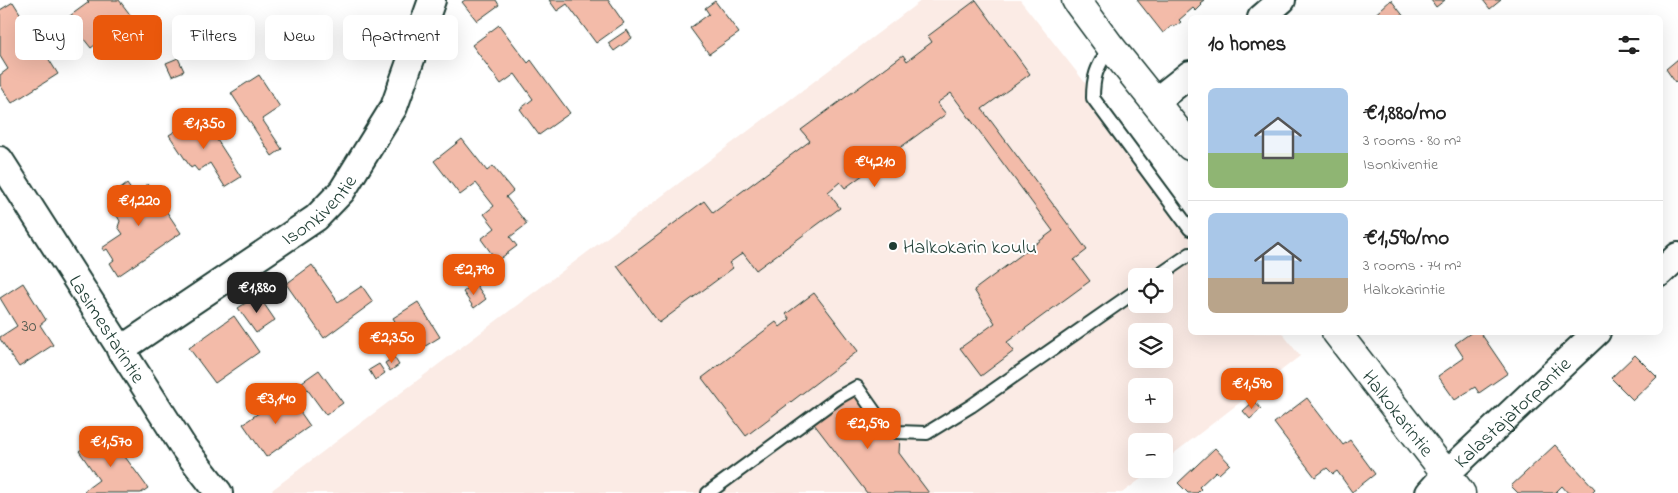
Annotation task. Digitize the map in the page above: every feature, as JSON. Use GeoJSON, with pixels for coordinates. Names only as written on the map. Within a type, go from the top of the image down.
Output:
{"type":"FeatureCollection","features":[{"type":"Feature","properties":{"kind":"street","name":"Isonkiventie"},"geometry":{"type":"LineString","coordinates":[[120,350],[316,218],[342,191],[394,107],[432,0]]}},
{"type":"Feature","properties":{"kind":"street"},"geometry":{"type":"LineString","coordinates":[[1076,0],[1110,46],[1188,143]]}},
{"type":"Feature","properties":{"kind":"street"},"geometry":{"type":"LineString","coordinates":[[1264,15],[1282,0]]}},
{"type":"Feature","properties":{"kind":"street"},"geometry":{"type":"LineString","coordinates":[[1156,102],[1188,76]]}},
{"type":"Feature","properties":{"kind":"street","name":"Lasimestarintie"},"geometry":{"type":"LineString","coordinates":[[0,160],[184,448],[219,493]]}},
{"type":"Feature","properties":{"kind":"street"},"geometry":{"type":"LineString","coordinates":[[1663,270],[1678,256]]}},
{"type":"Feature","properties":{"kind":"street","name":"Halkokarintie"},"geometry":{"type":"LineString","coordinates":[[1338,335],[1446,487]]}},
{"type":"Feature","properties":{"kind":"street","name":"Kalastajatorpantie"},"geometry":{"type":"LineString","coordinates":[[1446,487],[1594,335]]}},
{"type":"Feature","properties":{"kind":"lane"},"geometry":{"type":"LineString","coordinates":[[1110,46],[1093,80],[1094,98],[1188,226]]}},
{"type":"Feature","properties":{"kind":"lane"},"geometry":{"type":"LineString","coordinates":[[1170,268],[1188,255]]}},
{"type":"Feature","properties":{"kind":"lane"},"geometry":{"type":"LineString","coordinates":[[708,493],[839,397],[857,387],[883,424],[897,432],[927,433],[971,406],[1128,297]]}},
{"type":"Feature","properties":{"kind":"shaded area","name":"Halkokarin koulu"},"geometry":{"type":"Polygon","coordinates":[[[922,0],[1020,0],[1188,213],[1188,335],[1284,335],[1300,356],[1173,454],[1173,433],[1128,433],[1128,478],[1142,478],[1122,493],[274,493],[272,490],[922,0]]]}},
{"type":"Feature","properties":{"kind":"building"},"geometry":{"type":"Polygon","coordinates":[[[87,0],[119,0],[130,15],[93,15],[93,46],[91,48],[83,38],[83,15],[71,15],[89,2],[87,0]]]}},
{"type":"Feature","properties":{"kind":"building"},"geometry":{"type":"Polygon","coordinates":[[[465,0],[496,0],[499,5],[477,21],[462,2],[465,0]]]}},
{"type":"Feature","properties":{"kind":"building"},"geometry":{"type":"Polygon","coordinates":[[[549,0],[608,0],[624,23],[596,43],[567,4],[557,11],[549,0]]]}},
{"type":"Feature","properties":{"kind":"building"},"geometry":{"type":"Polygon","coordinates":[[[976,0],[1030,74],[982,109],[1087,250],[1074,260],[1090,281],[1007,342],[1014,351],[981,376],[960,348],[995,323],[974,290],[1053,231],[951,93],[937,103],[946,114],[845,188],[840,182],[828,192],[840,208],[756,270],[743,253],[729,263],[733,268],[659,323],[617,266],[704,201],[713,213],[810,141],[801,130],[903,55],[907,61],[932,42],[928,36],[976,0]]]}},
{"type":"Feature","properties":{"kind":"building"},"geometry":{"type":"Polygon","coordinates":[[[1137,0],[1204,0],[1196,11],[1193,8],[1179,20],[1181,22],[1174,27],[1173,25],[1163,33],[1137,0]]]}},
{"type":"Feature","properties":{"kind":"building"},"geometry":{"type":"Polygon","coordinates":[[[1391,0],[1403,15],[1374,15],[1391,0]]]}},
{"type":"Feature","properties":{"kind":"building"},"geometry":{"type":"Polygon","coordinates":[[[1431,0],[1445,0],[1436,7],[1431,0]]]}},
{"type":"Feature","properties":{"kind":"building"},"geometry":{"type":"Polygon","coordinates":[[[1483,0],[1501,0],[1490,9],[1483,0]]]}},
{"type":"Feature","properties":{"kind":"building"},"geometry":{"type":"Polygon","coordinates":[[[715,1],[739,33],[709,54],[690,28],[709,14],[705,8],[715,1]]]}},
{"type":"Feature","properties":{"kind":"building"},"geometry":{"type":"Polygon","coordinates":[[[13,2],[21,15],[15,15],[15,60],[49,60],[58,74],[12,103],[0,85],[0,75],[8,69],[0,56],[0,10],[13,2]]]}},
{"type":"Feature","properties":{"kind":"building"},"geometry":{"type":"Polygon","coordinates":[[[499,25],[528,63],[531,60],[570,113],[539,135],[520,109],[533,99],[515,74],[501,84],[472,45],[499,25]]]}},
{"type":"Feature","properties":{"kind":"building"},"geometry":{"type":"Polygon","coordinates":[[[627,30],[632,38],[614,51],[608,43],[627,30]]]}},
{"type":"Feature","properties":{"kind":"building"},"geometry":{"type":"Polygon","coordinates":[[[1678,59],[1678,79],[1675,82],[1666,69],[1678,59]]]}},
{"type":"Feature","properties":{"kind":"building"},"geometry":{"type":"Polygon","coordinates":[[[179,60],[184,71],[172,76],[166,63],[179,60]]]}},
{"type":"Feature","properties":{"kind":"building"},"geometry":{"type":"Polygon","coordinates":[[[259,75],[280,107],[262,119],[282,149],[272,156],[231,93],[259,75]]]}},
{"type":"Feature","properties":{"kind":"building"},"geometry":{"type":"Polygon","coordinates":[[[201,115],[241,177],[225,187],[210,163],[198,171],[194,166],[191,168],[169,135],[201,115]]]}},
{"type":"Feature","properties":{"kind":"building"},"geometry":{"type":"Polygon","coordinates":[[[462,139],[487,171],[493,166],[513,191],[506,197],[527,224],[510,237],[517,246],[497,261],[481,239],[495,228],[484,214],[494,206],[476,183],[460,195],[434,161],[462,139]]]}},
{"type":"Feature","properties":{"kind":"building"},"geometry":{"type":"Polygon","coordinates":[[[127,184],[134,194],[148,184],[181,233],[118,276],[110,263],[114,260],[107,249],[104,251],[102,248],[123,234],[118,227],[120,221],[107,199],[127,184]]]}},
{"type":"Feature","properties":{"kind":"building"},"geometry":{"type":"Polygon","coordinates":[[[312,265],[338,302],[362,286],[373,302],[324,338],[286,284],[312,265]]]}},
{"type":"Feature","properties":{"kind":"building"},"geometry":{"type":"Polygon","coordinates":[[[23,283],[46,320],[40,325],[53,345],[19,367],[0,339],[0,337],[17,326],[0,298],[23,283]]]}},
{"type":"Feature","properties":{"kind":"building"},"geometry":{"type":"Polygon","coordinates":[[[475,283],[486,299],[474,308],[463,292],[475,283]]]}},
{"type":"Feature","properties":{"kind":"building"},"geometry":{"type":"Polygon","coordinates":[[[814,293],[858,351],[746,436],[702,378],[776,322],[780,327],[790,319],[786,314],[814,293]]]}},
{"type":"Feature","properties":{"kind":"building"},"geometry":{"type":"Polygon","coordinates":[[[258,295],[275,320],[256,333],[238,308],[258,295]]]}},
{"type":"Feature","properties":{"kind":"building"},"geometry":{"type":"Polygon","coordinates":[[[418,302],[440,337],[414,353],[393,318],[418,302]]]}},
{"type":"Feature","properties":{"kind":"building"},"geometry":{"type":"Polygon","coordinates":[[[234,316],[259,352],[215,383],[189,348],[234,316]]]}},
{"type":"Feature","properties":{"kind":"building"},"geometry":{"type":"Polygon","coordinates":[[[1468,335],[1482,335],[1508,373],[1479,393],[1475,387],[1455,400],[1438,376],[1464,358],[1455,344],[1468,335]]]}},
{"type":"Feature","properties":{"kind":"building"},"geometry":{"type":"Polygon","coordinates":[[[1635,355],[1657,377],[1633,400],[1611,378],[1635,355]]]}},
{"type":"Feature","properties":{"kind":"building"},"geometry":{"type":"Polygon","coordinates":[[[394,357],[399,365],[390,371],[385,363],[394,357]]]}},
{"type":"Feature","properties":{"kind":"building"},"geometry":{"type":"Polygon","coordinates":[[[379,364],[385,373],[375,380],[369,370],[379,364]]]}},
{"type":"Feature","properties":{"kind":"building"},"geometry":{"type":"Polygon","coordinates":[[[319,370],[343,403],[326,415],[302,382],[319,370]]]}},
{"type":"Feature","properties":{"kind":"building"},"geometry":{"type":"Polygon","coordinates":[[[287,393],[310,426],[266,457],[243,424],[287,393]]]}},
{"type":"Feature","properties":{"kind":"building"},"geometry":{"type":"Polygon","coordinates":[[[854,394],[884,434],[900,436],[899,453],[929,493],[867,493],[814,424],[854,394]]]}},
{"type":"Feature","properties":{"kind":"building"},"geometry":{"type":"Polygon","coordinates":[[[1307,398],[1343,445],[1350,440],[1375,474],[1352,492],[1337,471],[1333,474],[1327,468],[1315,477],[1274,423],[1307,398]]]}},
{"type":"Feature","properties":{"kind":"building"},"geometry":{"type":"Polygon","coordinates":[[[1254,401],[1261,409],[1250,419],[1243,411],[1254,401]]]}},
{"type":"Feature","properties":{"kind":"building"},"geometry":{"type":"Polygon","coordinates":[[[106,431],[148,488],[141,493],[86,493],[84,491],[99,480],[79,451],[106,431]]]}},
{"type":"Feature","properties":{"kind":"building"},"geometry":{"type":"Polygon","coordinates":[[[1555,445],[1595,489],[1591,493],[1568,493],[1562,486],[1555,493],[1518,493],[1511,486],[1555,445]]]}},
{"type":"Feature","properties":{"kind":"building"},"geometry":{"type":"Polygon","coordinates":[[[1215,448],[1230,464],[1219,474],[1216,471],[1199,487],[1201,489],[1197,493],[1188,493],[1178,483],[1215,448]]]}},
{"type":"Feature","properties":{"kind":"place","name":"Halkokarin koulu"},"geometry":{"type":"Point","coordinates":[893,246]}}]}
